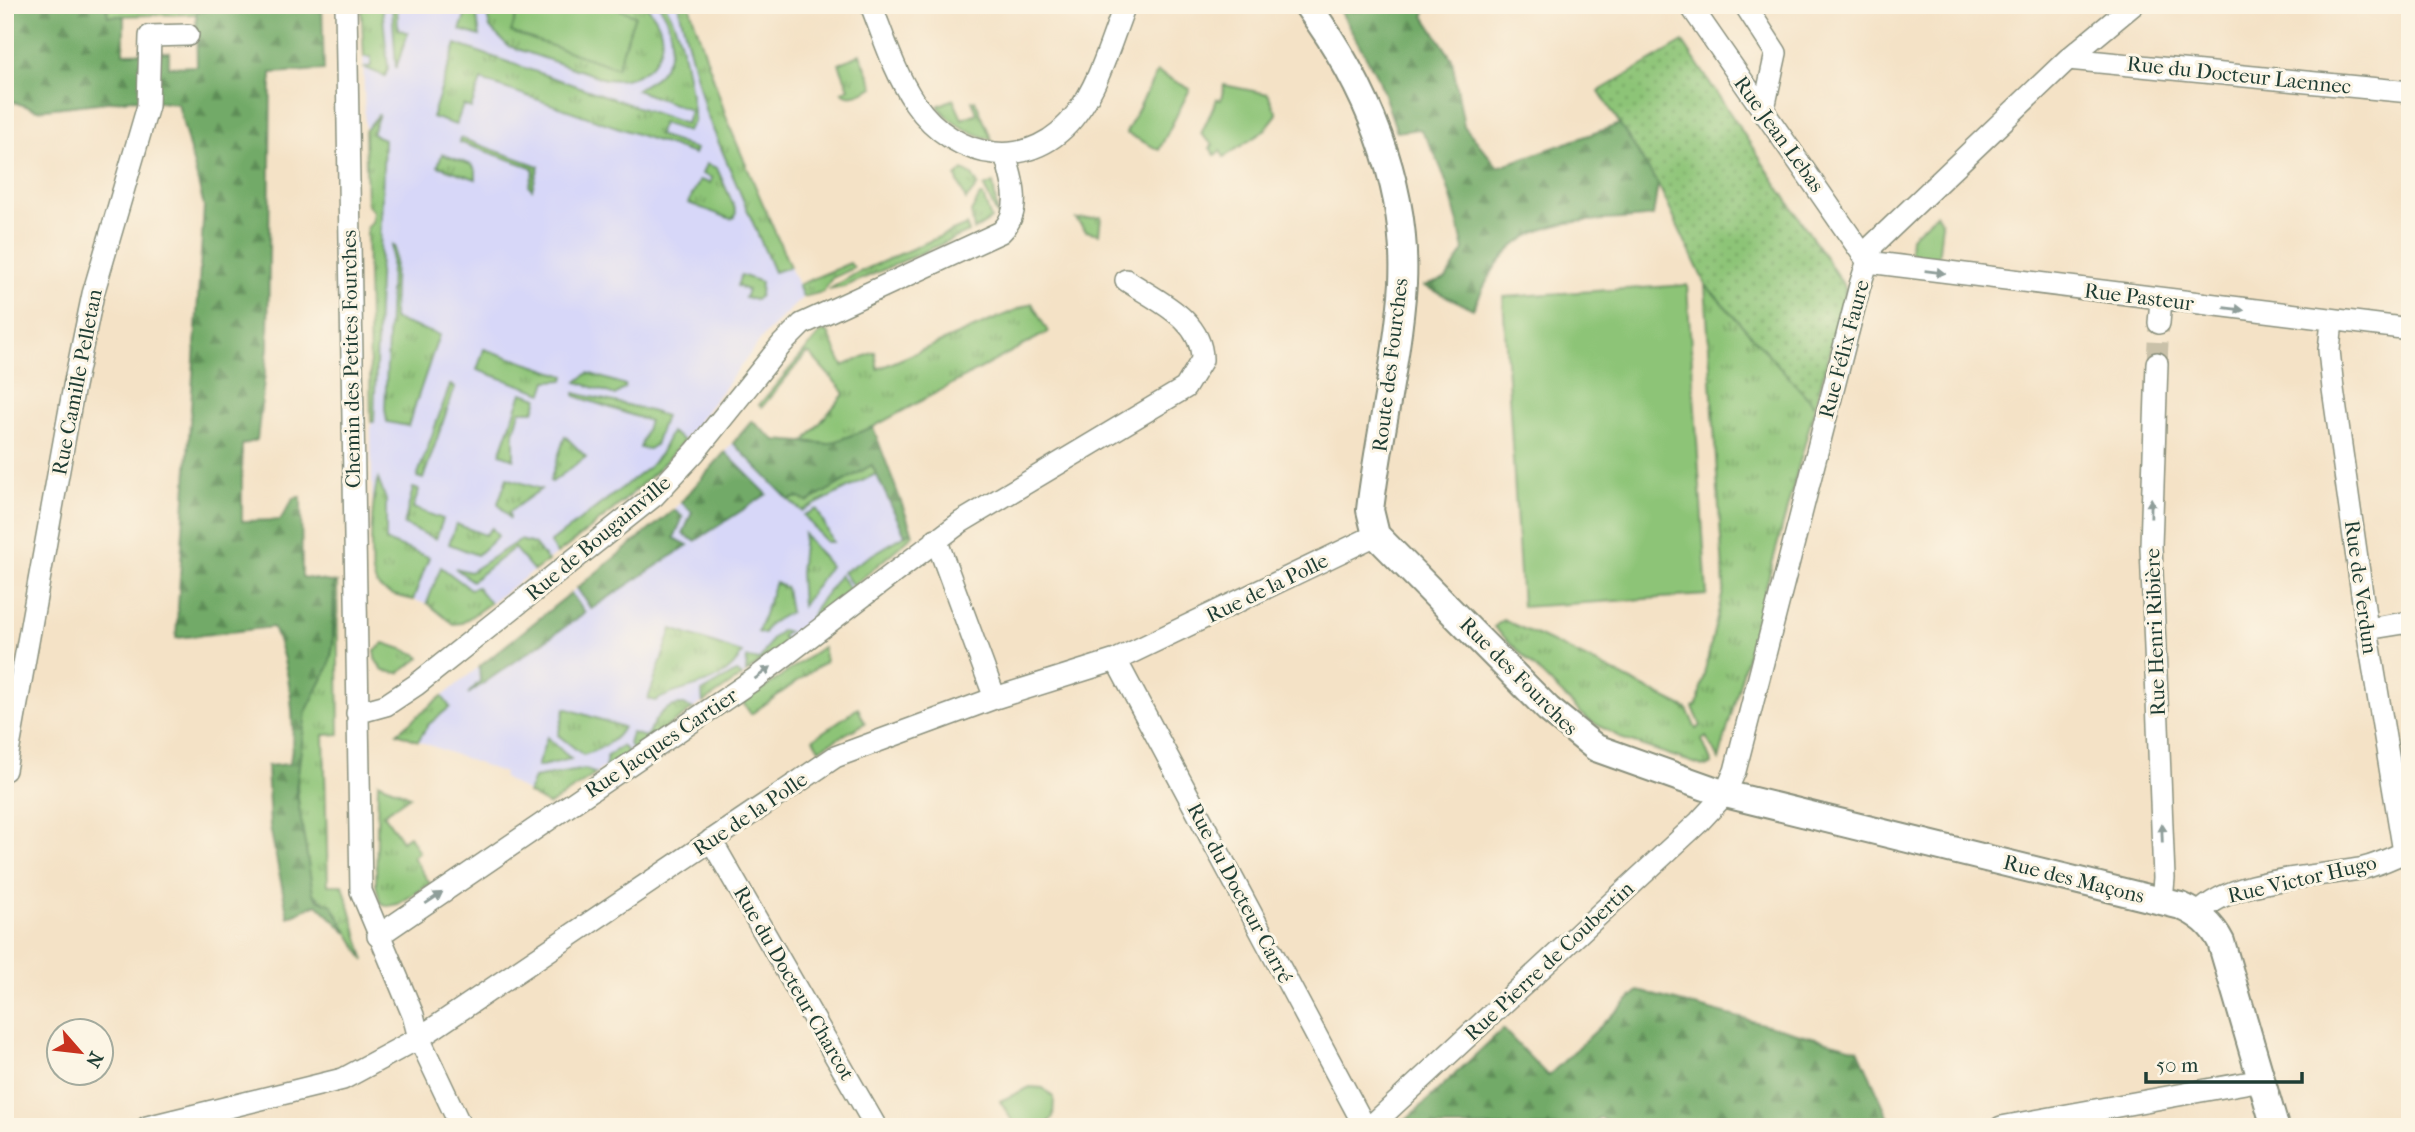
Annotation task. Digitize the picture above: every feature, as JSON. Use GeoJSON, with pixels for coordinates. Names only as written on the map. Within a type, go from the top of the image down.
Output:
{"type":"FeatureCollection","features":[{"type":"Feature","properties":{"kind":"main road","name":"Route des Fourches"},"geometry":{"type":"LineString","coordinates":[[1307,5],[1356,80],[1369,110],[1394,188],[1401,236],[1403,280],[1398,336],[1370,510],[1376,535]]}},
{"type":"Feature","properties":{"kind":"main road","name":"Rue des Fourches"},"geometry":{"type":"LineString","coordinates":[[1376,535],[1575,734],[1615,756],[1726,794]]}},
{"type":"Feature","properties":{"kind":"main road","name":"Rue des Maçons"},"geometry":{"type":"LineString","coordinates":[[1726,794],[2162,901],[2197,914],[2209,923],[2221,942],[2276,1127]]}},
{"type":"Feature","properties":{"kind":"street","name":"Chemin des Petites Fourches"},"geometry":{"type":"LineString","coordinates":[[346,5],[357,713]]}},
{"type":"Feature","properties":{"kind":"street"},"geometry":{"type":"LineString","coordinates":[[871,5],[903,82],[924,114],[943,131],[969,146],[1005,155],[1035,149],[1057,135],[1073,120],[1091,88],[1125,5]]}},
{"type":"Feature","properties":{"kind":"street","name":"Rue Jean Lebas"},"geometry":{"type":"LineString","coordinates":[[1690,5],[1868,262]]}},
{"type":"Feature","properties":{"kind":"street"},"geometry":{"type":"LineString","coordinates":[[1745,5],[1776,54],[1763,113]]}},
{"type":"Feature","properties":{"kind":"street","name":"Rue Félix Faure"},"geometry":{"type":"LineString","coordinates":[[1726,794],[1735,771],[1873,245],[2068,58],[2133,5]]}},
{"type":"Feature","properties":{"kind":"street","name":"Rue Camille Pelletan"},"geometry":{"type":"LineString","coordinates":[[5,769],[76,373],[100,267],[148,106],[150,36],[188,35]]}},
{"type":"Feature","properties":{"kind":"street","name":"Rue du Docteur Laennec"},"geometry":{"type":"LineString","coordinates":[[2068,58],[2410,92]]}},
{"type":"Feature","properties":{"kind":"street","name":"Rue de Bougainville"},"geometry":{"type":"LineString","coordinates":[[357,713],[386,705],[416,685],[654,496],[689,459],[782,344],[803,324],[1001,232],[1010,222],[1015,207],[1013,183],[1005,155]]}},
{"type":"Feature","properties":{"kind":"street","name":"Rue Pasteur"},"geometry":{"type":"LineString","coordinates":[[1868,262],[2410,329]]}},
{"type":"Feature","properties":{"kind":"street","name":"Rue Jacques Cartier"},"geometry":{"type":"LineString","coordinates":[[378,936],[750,683],[936,538],[993,501],[1172,397],[1192,381],[1202,360],[1195,332],[1185,320],[1126,280]]}},
{"type":"Feature","properties":{"kind":"street"},"geometry":{"type":"LineString","coordinates":[[2159,323],[2161,300]]}},
{"type":"Feature","properties":{"kind":"street","name":"Rue de Verdun"},"geometry":{"type":"LineString","coordinates":[[2332,321],[2329,350],[2333,389],[2367,629],[2407,851]]}},
{"type":"Feature","properties":{"kind":"street","name":"Rue Henri Ribière"},"geometry":{"type":"LineString","coordinates":[[2157,363],[2152,444],[2151,545],[2164,878],[2162,901]]}},
{"type":"Feature","properties":{"kind":"street","name":"Rue de la Polle"},"geometry":{"type":"LineString","coordinates":[[147,1127],[324,1085],[396,1052],[835,757],[996,698],[1116,660],[1376,535]]}},
{"type":"Feature","properties":{"kind":"street"},"geometry":{"type":"LineString","coordinates":[[936,538],[996,698]]}},
{"type":"Feature","properties":{"kind":"street"},"geometry":{"type":"LineString","coordinates":[[2367,629],[2410,622]]}},
{"type":"Feature","properties":{"kind":"street","name":"Rue du Docteur Carré"},"geometry":{"type":"LineString","coordinates":[[1116,660],[1365,1127]]}},
{"type":"Feature","properties":{"kind":"street"},"geometry":{"type":"LineString","coordinates":[[357,713],[361,891],[413,1015],[418,1038],[461,1127]]}},
{"type":"Feature","properties":{"kind":"street","name":"Rue Pierre de Coubertin"},"geometry":{"type":"LineString","coordinates":[[1370,1127],[1726,794]]}},
{"type":"Feature","properties":{"kind":"street","name":"Rue du Docteur Charcot"},"geometry":{"type":"LineString","coordinates":[[711,840],[876,1127]]}},
{"type":"Feature","properties":{"kind":"street","name":"Rue Victor Hugo"},"geometry":{"type":"LineString","coordinates":[[2197,914],[2207,904],[2244,889],[2367,867],[2407,851]]}},
{"type":"Feature","properties":{"kind":"street"},"geometry":{"type":"LineString","coordinates":[[2001,1127],[2262,1080]]}},
{"type":"Feature","properties":{"kind":"shaded area"},"geometry":{"type":"Polygon","coordinates":[[[362,5],[689,5],[729,125],[803,297],[767,332],[666,463],[627,500],[462,623],[453,624],[430,605],[383,591],[374,579],[367,228],[372,222],[373,211],[367,204],[362,5]]]}},
{"type":"Feature","properties":{"kind":"shaded area"},"geometry":{"type":"Polygon","coordinates":[[[752,421],[775,440],[828,444],[873,427],[913,535],[742,676],[549,804],[503,778],[504,773],[397,733],[676,508],[752,421]]]}},
{"type":"Feature","properties":{"kind":"green space"},"geometry":{"type":"Polygon","coordinates":[[[5,5],[106,5],[108,16],[124,16],[124,53],[169,52],[169,67],[197,66],[196,5],[322,5],[324,70],[271,73],[268,348],[257,440],[242,445],[242,521],[280,520],[294,498],[301,497],[302,577],[337,583],[334,585],[333,644],[329,666],[306,712],[296,789],[313,893],[317,899],[332,905],[347,933],[317,904],[288,917],[270,827],[267,766],[290,764],[293,730],[288,677],[273,627],[176,638],[204,206],[178,104],[133,99],[37,110],[5,99],[5,5]]]}},
{"type":"Feature","properties":{"kind":"green space"},"geometry":{"type":"Polygon","coordinates":[[[106,5],[196,5],[197,14],[108,16],[106,5]]]}},
{"type":"Feature","properties":{"kind":"green space"},"geometry":{"type":"Polygon","coordinates":[[[361,5],[382,5],[388,69],[385,76],[365,68],[371,66],[371,57],[364,57],[361,5]]]}},
{"type":"Feature","properties":{"kind":"green space"},"geometry":{"type":"Polygon","coordinates":[[[392,5],[397,5],[398,29],[408,33],[396,68],[392,5]]]}},
{"type":"Feature","properties":{"kind":"green space"},"geometry":{"type":"Polygon","coordinates":[[[469,5],[475,5],[480,36],[460,30],[469,5]]]}},
{"type":"Feature","properties":{"kind":"green space"},"geometry":{"type":"Polygon","coordinates":[[[485,5],[645,5],[656,19],[661,32],[661,46],[648,68],[622,79],[605,79],[508,46],[490,28],[485,5]]]}},
{"type":"Feature","properties":{"kind":"green space"},"geometry":{"type":"Polygon","coordinates":[[[520,5],[608,5],[635,15],[617,68],[511,32],[520,5]]]}},
{"type":"Feature","properties":{"kind":"green space"},"geometry":{"type":"Polygon","coordinates":[[[659,5],[665,5],[677,30],[688,77],[694,121],[687,131],[662,123],[658,135],[696,149],[694,154],[481,80],[471,108],[463,105],[456,125],[432,117],[456,44],[686,124],[690,110],[636,90],[657,76],[668,58],[670,30],[659,5]]]}},
{"type":"Feature","properties":{"kind":"green space"},"geometry":{"type":"Polygon","coordinates":[[[678,5],[689,5],[729,125],[790,267],[774,272],[706,113],[678,5]]]}},
{"type":"Feature","properties":{"kind":"green space"},"geometry":{"type":"Polygon","coordinates":[[[1337,5],[1426,5],[1424,16],[1452,59],[1464,126],[1498,167],[1620,124],[1658,184],[1653,216],[1569,223],[1532,234],[1515,245],[1499,262],[1473,309],[1424,286],[1446,279],[1464,250],[1448,186],[1436,156],[1420,129],[1397,132],[1379,80],[1337,5]]]}},
{"type":"Feature","properties":{"kind":"green space"},"geometry":{"type":"Polygon","coordinates":[[[1683,42],[1846,289],[1815,406],[1705,284],[1658,184],[1599,91],[1683,42]]]}},
{"type":"Feature","properties":{"kind":"green space"},"geometry":{"type":"Polygon","coordinates":[[[860,54],[874,87],[858,94],[846,94],[842,92],[849,88],[839,64],[860,54]]]}},
{"type":"Feature","properties":{"kind":"green space"},"geometry":{"type":"Polygon","coordinates":[[[1157,72],[1190,89],[1159,150],[1126,133],[1157,72]]]}},
{"type":"Feature","properties":{"kind":"green space"},"geometry":{"type":"Polygon","coordinates":[[[1224,85],[1268,94],[1277,114],[1264,131],[1224,157],[1220,151],[1215,155],[1210,148],[1213,145],[1201,134],[1217,99],[1221,100],[1224,85]]]}},
{"type":"Feature","properties":{"kind":"green space"},"geometry":{"type":"Polygon","coordinates":[[[953,99],[962,119],[977,113],[972,101],[975,100],[992,140],[962,127],[938,106],[953,99]]]}},
{"type":"Feature","properties":{"kind":"green space"},"geometry":{"type":"Polygon","coordinates":[[[379,114],[372,134],[384,139],[374,422],[371,422],[367,228],[372,222],[373,211],[367,204],[365,131],[379,114]]]}},
{"type":"Feature","properties":{"kind":"green space"},"geometry":{"type":"Polygon","coordinates":[[[460,138],[539,166],[532,189],[529,186],[534,171],[531,167],[459,142],[460,138]]]}},
{"type":"Feature","properties":{"kind":"green space"},"geometry":{"type":"Polygon","coordinates":[[[442,154],[472,165],[476,171],[476,179],[438,166],[442,154]]]}},
{"type":"Feature","properties":{"kind":"green space"},"geometry":{"type":"Polygon","coordinates":[[[706,164],[717,168],[736,211],[735,217],[731,219],[688,203],[700,180],[710,183],[712,178],[702,174],[706,164]]]}},
{"type":"Feature","properties":{"kind":"green space"},"geometry":{"type":"Polygon","coordinates":[[[963,170],[972,175],[978,185],[966,200],[956,177],[963,170]]]}},
{"type":"Feature","properties":{"kind":"green space"},"geometry":{"type":"Polygon","coordinates":[[[993,183],[998,217],[984,187],[993,183]]]}},
{"type":"Feature","properties":{"kind":"green space"},"geometry":{"type":"Polygon","coordinates":[[[980,196],[983,196],[991,219],[974,230],[971,212],[980,196]]]}},
{"type":"Feature","properties":{"kind":"green space"},"geometry":{"type":"Polygon","coordinates":[[[1936,214],[1942,222],[1938,261],[1918,258],[1910,251],[1911,237],[1936,214]]]}},
{"type":"Feature","properties":{"kind":"green space"},"geometry":{"type":"Polygon","coordinates":[[[1101,217],[1099,234],[1086,231],[1076,219],[1101,217]]]}},
{"type":"Feature","properties":{"kind":"green space"},"geometry":{"type":"Polygon","coordinates":[[[966,225],[969,232],[844,287],[828,290],[857,273],[966,225]]]}},
{"type":"Feature","properties":{"kind":"green space"},"geometry":{"type":"Polygon","coordinates":[[[392,244],[395,248],[393,319],[439,335],[408,426],[387,422],[385,409],[392,244]]]}},
{"type":"Feature","properties":{"kind":"green space"},"geometry":{"type":"Polygon","coordinates":[[[850,263],[854,268],[832,278],[823,292],[803,297],[798,285],[850,263]]]}},
{"type":"Feature","properties":{"kind":"green space"},"geometry":{"type":"Polygon","coordinates":[[[741,275],[761,282],[760,296],[756,300],[745,298],[748,290],[737,286],[741,275]]]}},
{"type":"Feature","properties":{"kind":"green space"},"geometry":{"type":"Polygon","coordinates":[[[1705,284],[1815,406],[1719,760],[1706,737],[1702,740],[1712,764],[1706,767],[1625,740],[1588,720],[1494,627],[1503,620],[1573,652],[1687,709],[1696,729],[1701,726],[1693,707],[1697,705],[1724,587],[1705,284]]]}},
{"type":"Feature","properties":{"kind":"green space"},"geometry":{"type":"Polygon","coordinates":[[[1687,285],[1707,595],[1522,607],[1503,297],[1687,285]]]}},
{"type":"Feature","properties":{"kind":"green space"},"geometry":{"type":"Polygon","coordinates":[[[1032,303],[1048,332],[873,427],[829,444],[805,441],[845,393],[810,354],[806,354],[762,407],[759,405],[822,331],[828,333],[843,366],[875,352],[878,369],[1032,303]]]}},
{"type":"Feature","properties":{"kind":"green space"},"geometry":{"type":"Polygon","coordinates":[[[484,349],[565,376],[564,380],[547,381],[543,393],[477,370],[484,349]]]}},
{"type":"Feature","properties":{"kind":"green space"},"geometry":{"type":"Polygon","coordinates":[[[588,373],[625,385],[625,388],[615,395],[577,382],[588,373]]]}},
{"type":"Feature","properties":{"kind":"green space"},"geometry":{"type":"Polygon","coordinates":[[[450,385],[455,387],[423,479],[417,477],[450,385]]]}},
{"type":"Feature","properties":{"kind":"green space"},"geometry":{"type":"Polygon","coordinates":[[[522,393],[538,398],[534,411],[520,411],[514,433],[514,459],[500,454],[522,393]]]}},
{"type":"Feature","properties":{"kind":"green space"},"geometry":{"type":"Polygon","coordinates":[[[575,393],[665,416],[655,445],[649,449],[640,448],[649,421],[575,396],[575,393]]]}},
{"type":"Feature","properties":{"kind":"green space"},"geometry":{"type":"Polygon","coordinates":[[[752,421],[775,440],[828,444],[873,427],[912,531],[905,535],[872,465],[808,502],[797,497],[789,500],[733,443],[752,421]]]}},
{"type":"Feature","properties":{"kind":"green space"},"geometry":{"type":"Polygon","coordinates":[[[671,432],[684,441],[670,457],[624,501],[557,554],[550,543],[648,468],[660,454],[671,432]]]}},
{"type":"Feature","properties":{"kind":"green space"},"geometry":{"type":"Polygon","coordinates":[[[565,436],[586,457],[552,482],[550,481],[565,436]]]}},
{"type":"Feature","properties":{"kind":"green space"},"geometry":{"type":"Polygon","coordinates":[[[725,452],[767,494],[695,541],[683,534],[692,512],[681,502],[725,452]]]}},
{"type":"Feature","properties":{"kind":"green space"},"geometry":{"type":"Polygon","coordinates":[[[872,465],[876,474],[802,511],[789,500],[797,497],[808,502],[872,465]]]}},
{"type":"Feature","properties":{"kind":"green space"},"geometry":{"type":"Polygon","coordinates":[[[507,478],[541,489],[509,512],[510,519],[498,503],[507,478]]]}},
{"type":"Feature","properties":{"kind":"green space"},"geometry":{"type":"Polygon","coordinates":[[[378,479],[386,500],[386,541],[429,557],[413,600],[385,592],[374,578],[371,534],[378,479]]]}},
{"type":"Feature","properties":{"kind":"green space"},"geometry":{"type":"Polygon","coordinates":[[[413,488],[419,490],[413,508],[443,519],[436,539],[404,525],[413,488]]]}},
{"type":"Feature","properties":{"kind":"green space"},"geometry":{"type":"Polygon","coordinates":[[[817,509],[833,542],[826,542],[804,515],[817,509]]]}},
{"type":"Feature","properties":{"kind":"green space"},"geometry":{"type":"Polygon","coordinates":[[[674,510],[683,517],[674,538],[688,545],[591,609],[577,588],[674,510]]]}},
{"type":"Feature","properties":{"kind":"green space"},"geometry":{"type":"Polygon","coordinates":[[[456,524],[485,535],[492,528],[498,536],[477,555],[449,544],[456,524]]]}},
{"type":"Feature","properties":{"kind":"green space"},"geometry":{"type":"Polygon","coordinates":[[[912,531],[913,535],[853,586],[843,572],[912,531]]]}},
{"type":"Feature","properties":{"kind":"green space"},"geometry":{"type":"Polygon","coordinates":[[[804,534],[830,566],[802,606],[800,573],[804,534]]]}},
{"type":"Feature","properties":{"kind":"green space"},"geometry":{"type":"Polygon","coordinates":[[[520,540],[534,544],[548,561],[534,571],[514,548],[472,581],[455,568],[470,572],[520,540]]]}},
{"type":"Feature","properties":{"kind":"green space"},"geometry":{"type":"Polygon","coordinates":[[[441,567],[470,589],[477,587],[490,603],[462,623],[453,624],[427,603],[441,567]]]}},
{"type":"Feature","properties":{"kind":"green space"},"geometry":{"type":"Polygon","coordinates":[[[840,575],[850,589],[808,624],[816,607],[840,575]]]}},
{"type":"Feature","properties":{"kind":"green space"},"geometry":{"type":"Polygon","coordinates":[[[775,582],[786,588],[790,612],[769,624],[764,634],[758,632],[775,582]]]}},
{"type":"Feature","properties":{"kind":"green space"},"geometry":{"type":"Polygon","coordinates":[[[337,583],[339,734],[324,735],[328,885],[343,885],[365,961],[336,912],[313,893],[298,803],[297,757],[300,735],[305,712],[332,654],[335,625],[334,584],[337,583]]]}},
{"type":"Feature","properties":{"kind":"green space"},"geometry":{"type":"Polygon","coordinates":[[[571,593],[585,613],[468,694],[480,681],[479,667],[571,593]]]}},
{"type":"Feature","properties":{"kind":"green space"},"geometry":{"type":"Polygon","coordinates":[[[672,629],[742,653],[735,664],[715,679],[655,701],[648,699],[672,629]]]}},
{"type":"Feature","properties":{"kind":"green space"},"geometry":{"type":"Polygon","coordinates":[[[782,630],[788,632],[782,636],[786,642],[746,673],[747,658],[760,660],[772,639],[782,630]]]}},
{"type":"Feature","properties":{"kind":"green space"},"geometry":{"type":"Polygon","coordinates":[[[384,643],[417,654],[420,658],[399,673],[383,671],[375,659],[375,651],[384,643]]]}},
{"type":"Feature","properties":{"kind":"green space"},"geometry":{"type":"Polygon","coordinates":[[[823,647],[826,661],[751,714],[743,703],[823,647]]]}},
{"type":"Feature","properties":{"kind":"green space"},"geometry":{"type":"Polygon","coordinates":[[[736,672],[742,676],[703,703],[702,692],[736,672]]]}},
{"type":"Feature","properties":{"kind":"green space"},"geometry":{"type":"Polygon","coordinates":[[[442,696],[450,707],[428,725],[418,741],[397,733],[442,696]]]}},
{"type":"Feature","properties":{"kind":"green space"},"geometry":{"type":"Polygon","coordinates":[[[684,705],[693,709],[633,750],[629,744],[632,733],[646,737],[656,719],[665,710],[684,705]]]}},
{"type":"Feature","properties":{"kind":"green space"},"geometry":{"type":"Polygon","coordinates":[[[565,708],[623,727],[606,745],[583,755],[558,735],[565,708]]]}},
{"type":"Feature","properties":{"kind":"green space"},"geometry":{"type":"Polygon","coordinates":[[[858,708],[865,723],[819,749],[813,739],[858,708]]]}},
{"type":"Feature","properties":{"kind":"green space"},"geometry":{"type":"Polygon","coordinates":[[[547,737],[571,759],[537,767],[547,737]]]}},
{"type":"Feature","properties":{"kind":"green space"},"geometry":{"type":"Polygon","coordinates":[[[622,746],[629,753],[605,769],[607,756],[622,746]]]}},
{"type":"Feature","properties":{"kind":"green space"},"geometry":{"type":"Polygon","coordinates":[[[585,769],[596,774],[549,805],[528,793],[534,778],[585,769]]]}},
{"type":"Feature","properties":{"kind":"green space"},"geometry":{"type":"Polygon","coordinates":[[[378,782],[410,796],[384,814],[402,841],[409,836],[419,852],[413,857],[430,884],[398,904],[387,906],[380,902],[376,885],[378,782]]]}},
{"type":"Feature","properties":{"kind":"green space"},"geometry":{"type":"Polygon","coordinates":[[[1638,991],[1858,1049],[1893,1127],[1619,1127],[1600,1118],[1590,1127],[1399,1127],[1503,1029],[1548,1076],[1638,991]]]}},
{"type":"Feature","properties":{"kind":"green space"},"geometry":{"type":"Polygon","coordinates":[[[1030,1087],[1043,1088],[1054,1098],[1053,1117],[1045,1127],[1016,1127],[1000,1101],[1030,1087]]]}},
{"type":"Feature","properties":{"kind":"tunnel"},"geometry":{"type":"LineString","coordinates":[[2157,363],[2159,323]]}}]}
